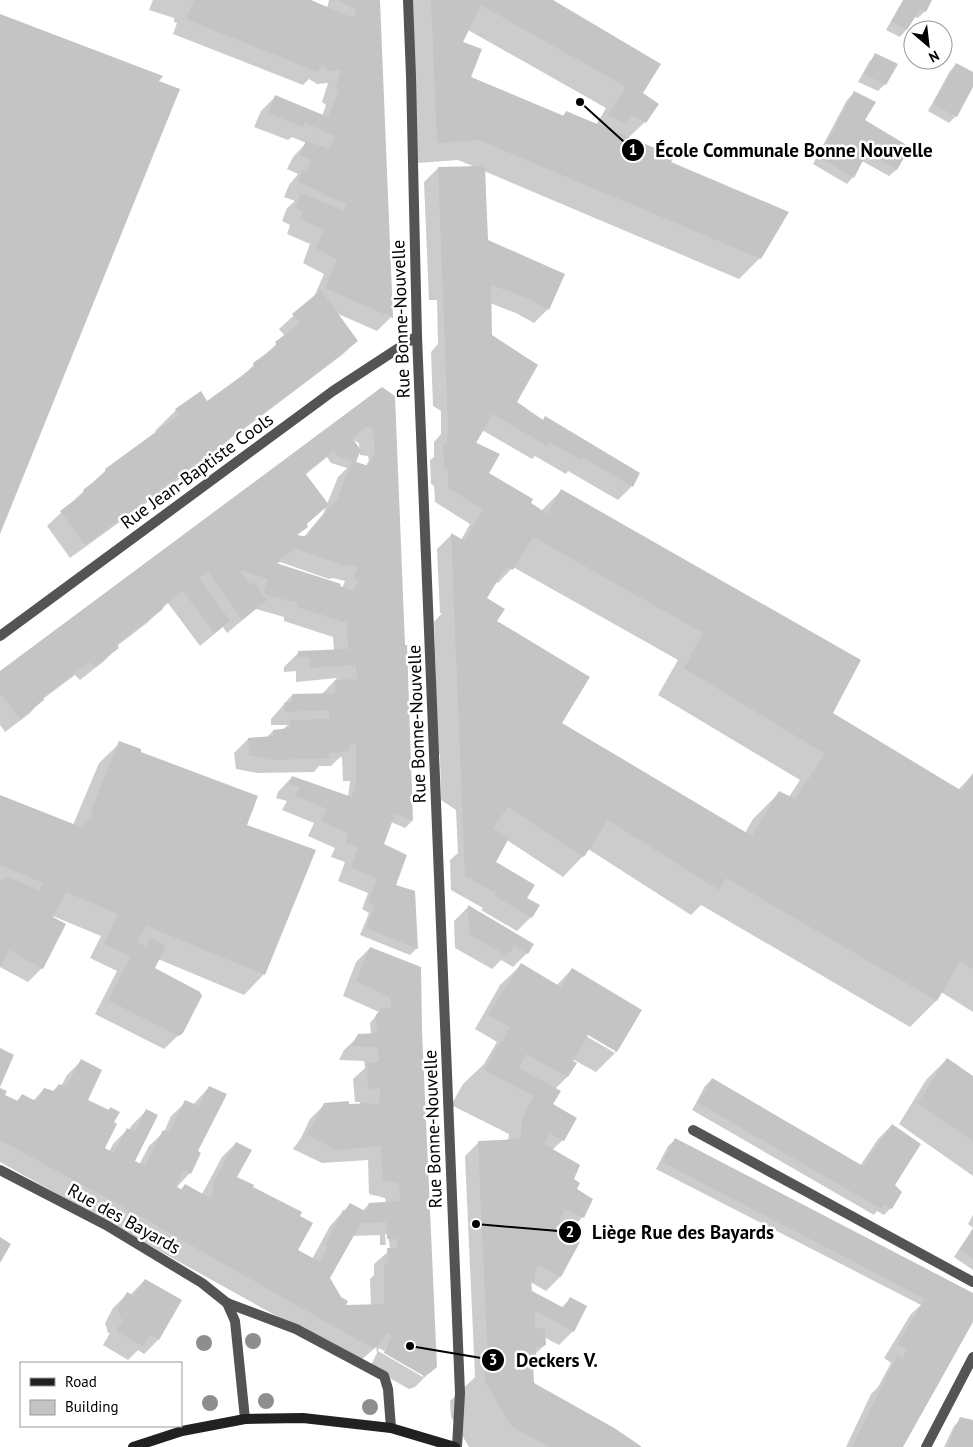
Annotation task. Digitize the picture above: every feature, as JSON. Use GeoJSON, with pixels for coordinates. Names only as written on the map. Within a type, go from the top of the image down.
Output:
{"type":"FeatureCollection","features":[{"type":"Feature","properties":{"kind":"street","name":"Rue Bonne-Nouvelle"},"geometry":{"type":"LineString","coordinates":[[408,0],[417,336],[460,1393],[456,1447]]}},
{"type":"Feature","properties":{"kind":"street","name":"Rue Jean-Baptiste Cools"},"geometry":{"type":"LineString","coordinates":[[0,636],[333,391],[417,336]]}},
{"type":"Feature","properties":{"kind":"street"},"geometry":{"type":"LineString","coordinates":[[693,1130],[973,1282]]}},
{"type":"Feature","properties":{"kind":"street","name":"Rue des Bayards"},"geometry":{"type":"LineString","coordinates":[[0,1170],[106,1226],[202,1283],[227,1303],[296,1329],[384,1376],[388,1389],[392,1428]]}},
{"type":"Feature","properties":{"kind":"street"},"geometry":{"type":"LineString","coordinates":[[227,1303],[235,1320],[245,1418]]}},
{"type":"Feature","properties":{"kind":"street"},"geometry":{"type":"LineString","coordinates":[[926,1447],[973,1357]]}},
{"type":"Feature","properties":{"kind":"street"},"geometry":{"type":"LineString","coordinates":[[133,1447],[182,1431],[245,1418],[302,1418],[392,1428],[456,1447]]}},
{"type":"Feature","properties":{"kind":"building"},"geometry":{"type":"Polygon","coordinates":[[[194,0],[311,0],[353,18],[357,10],[340,0],[380,0],[393,318],[325,288],[337,259],[316,249],[324,230],[300,219],[303,211],[295,207],[301,193],[344,211],[347,203],[322,195],[323,193],[298,182],[303,169],[307,171],[311,160],[300,155],[306,141],[329,149],[335,136],[305,123],[303,127],[268,113],[275,95],[328,117],[339,90],[335,88],[341,70],[332,71],[322,64],[318,72],[186,19],[194,0]]]}},
{"type":"Feature","properties":{"kind":"building"},"geometry":{"type":"Polygon","coordinates":[[[431,0],[553,0],[661,64],[643,93],[659,104],[646,123],[632,115],[627,124],[608,115],[626,87],[481,5],[463,42],[482,49],[471,77],[564,116],[566,111],[674,156],[671,162],[789,212],[761,259],[479,140],[437,143],[431,0]]]}},
{"type":"Feature","properties":{"kind":"building"},"geometry":{"type":"Polygon","coordinates":[[[904,0],[932,0],[926,12],[920,9],[913,20],[903,20],[903,28],[891,22],[904,0]]]}},
{"type":"Feature","properties":{"kind":"building"},"geometry":{"type":"Polygon","coordinates":[[[0,14],[163,76],[159,81],[180,89],[0,534],[0,14]]]}},
{"type":"Feature","properties":{"kind":"building"},"geometry":{"type":"Polygon","coordinates":[[[875,53],[898,64],[886,85],[864,74],[875,53]]]}},
{"type":"Feature","properties":{"kind":"building"},"geometry":{"type":"Polygon","coordinates":[[[956,63],[973,72],[973,87],[957,117],[933,104],[956,63]]]}},
{"type":"Feature","properties":{"kind":"building"},"geometry":{"type":"Polygon","coordinates":[[[854,91],[876,102],[865,120],[910,147],[897,170],[867,153],[854,178],[819,157],[854,91]]]}},
{"type":"Feature","properties":{"kind":"building"},"geometry":{"type":"Polygon","coordinates":[[[480,166],[485,168],[488,240],[565,274],[549,310],[530,299],[491,285],[492,335],[538,365],[517,402],[543,420],[545,416],[640,473],[633,487],[582,457],[581,460],[549,442],[547,446],[493,414],[476,443],[500,454],[489,473],[533,499],[531,503],[548,514],[561,489],[861,660],[833,713],[962,791],[973,773],[973,969],[960,961],[937,1001],[726,878],[719,890],[608,820],[584,857],[508,807],[493,828],[509,838],[496,862],[535,885],[527,898],[540,905],[532,918],[494,895],[496,893],[465,876],[451,533],[465,541],[483,509],[448,488],[448,471],[444,469],[443,445],[447,442],[448,427],[438,167],[480,166]],[[533,537],[513,570],[506,567],[487,598],[505,609],[497,621],[590,677],[562,723],[752,836],[779,791],[795,799],[825,754],[684,668],[703,633],[533,537]]]}},
{"type":"Feature","properties":{"kind":"building"},"geometry":{"type":"Polygon","coordinates":[[[321,290],[358,341],[85,545],[60,511],[84,493],[83,490],[106,472],[105,469],[179,415],[175,409],[201,391],[207,401],[254,367],[253,363],[277,346],[275,342],[300,323],[292,314],[321,290]]]}},
{"type":"Feature","properties":{"kind":"building"},"geometry":{"type":"Polygon","coordinates":[[[382,387],[395,396],[413,821],[395,814],[384,844],[407,855],[396,885],[415,891],[418,949],[366,928],[375,906],[368,902],[377,879],[351,867],[358,848],[345,843],[348,833],[321,821],[327,809],[295,796],[300,787],[289,784],[292,776],[352,797],[356,783],[356,744],[350,745],[350,749],[346,752],[329,753],[329,758],[272,760],[249,755],[248,738],[273,736],[273,730],[290,728],[290,720],[329,719],[329,710],[285,712],[284,703],[292,702],[292,694],[335,693],[335,680],[357,679],[356,665],[310,668],[309,657],[298,658],[298,651],[348,649],[347,623],[297,607],[298,603],[266,595],[264,590],[268,579],[239,570],[251,585],[255,583],[267,600],[242,620],[208,572],[199,578],[230,621],[214,633],[183,591],[162,607],[163,609],[117,644],[119,648],[94,667],[90,662],[43,697],[44,700],[20,719],[0,693],[0,671],[382,387]],[[368,426],[352,438],[361,450],[356,462],[369,466],[375,452],[373,429],[368,426]],[[334,451],[305,473],[329,505],[306,523],[308,527],[297,535],[307,537],[312,528],[337,499],[352,461],[338,456],[334,451]],[[295,548],[276,563],[341,584],[340,586],[354,591],[358,580],[354,578],[358,567],[348,564],[344,566],[295,548]]]}},
{"type":"Feature","properties":{"kind":"building"},"geometry":{"type":"Polygon","coordinates":[[[119,741],[141,749],[141,752],[258,796],[247,825],[316,850],[265,975],[147,926],[137,942],[146,947],[150,938],[166,946],[155,968],[200,992],[202,996],[183,1033],[179,1036],[108,1000],[131,956],[104,944],[118,914],[66,892],[53,917],[66,924],[43,969],[9,950],[0,967],[0,883],[9,877],[39,891],[43,883],[0,865],[0,795],[81,827],[93,816],[91,811],[119,741]]]}},
{"type":"Feature","properties":{"kind":"building"},"geometry":{"type":"Polygon","coordinates":[[[468,905],[534,944],[528,954],[514,946],[507,956],[469,934],[468,905]]]}},
{"type":"Feature","properties":{"kind":"building"},"geometry":{"type":"Polygon","coordinates":[[[370,947],[421,967],[422,1031],[437,1367],[424,1376],[384,1353],[391,1338],[390,1333],[374,1349],[143,1218],[0,1140],[0,1088],[7,1091],[5,1095],[18,1101],[22,1094],[36,1101],[44,1088],[54,1091],[59,1084],[66,1087],[81,1059],[102,1070],[88,1100],[109,1110],[110,1107],[120,1112],[114,1122],[117,1124],[105,1148],[114,1153],[127,1128],[135,1132],[146,1109],[158,1115],[135,1161],[145,1166],[163,1130],[169,1133],[185,1100],[199,1106],[209,1086],[227,1094],[198,1151],[201,1153],[191,1174],[184,1170],[176,1186],[182,1190],[185,1184],[210,1198],[214,1191],[212,1185],[236,1142],[252,1150],[237,1177],[302,1212],[300,1216],[313,1223],[298,1250],[320,1262],[328,1246],[325,1245],[343,1210],[345,1211],[350,1203],[365,1211],[369,1203],[400,1201],[399,1184],[383,1180],[381,1146],[336,1150],[306,1134],[315,1122],[324,1103],[349,1101],[349,1104],[379,1104],[380,1088],[368,1089],[367,1063],[379,1062],[378,1047],[351,1046],[358,1034],[377,1033],[376,1015],[381,1009],[391,1008],[390,997],[356,981],[370,947]],[[386,1222],[361,1223],[330,1278],[341,1297],[348,1301],[346,1305],[384,1304],[384,1263],[388,1263],[387,1248],[397,1248],[396,1239],[387,1239],[386,1222]]]}},
{"type":"Feature","properties":{"kind":"building"},"geometry":{"type":"Polygon","coordinates":[[[521,963],[561,987],[572,968],[642,1010],[617,1052],[588,1035],[573,1061],[577,1063],[568,1077],[526,1054],[519,1068],[561,1091],[553,1104],[577,1118],[564,1141],[550,1133],[544,1144],[580,1165],[574,1179],[580,1183],[577,1189],[593,1199],[584,1218],[565,1209],[556,1229],[580,1242],[561,1277],[540,1266],[535,1269],[535,1282],[531,1281],[532,1291],[564,1308],[570,1297],[587,1306],[574,1332],[535,1310],[535,1329],[545,1328],[546,1345],[536,1347],[536,1365],[533,1365],[534,1383],[616,1429],[642,1447],[550,1447],[512,1427],[485,1382],[485,1365],[488,1365],[478,1141],[521,1139],[522,1119],[534,1096],[484,1070],[510,1027],[488,1015],[521,963]]]}},
{"type":"Feature","properties":{"kind":"building"},"geometry":{"type":"Polygon","coordinates":[[[0,1048],[14,1055],[0,1087],[0,1048]]]}},
{"type":"Feature","properties":{"kind":"building"},"geometry":{"type":"Polygon","coordinates":[[[947,1058],[973,1076],[973,1141],[918,1103],[947,1058]]]}},
{"type":"Feature","properties":{"kind":"building"},"geometry":{"type":"Polygon","coordinates":[[[712,1078],[863,1166],[892,1124],[921,1144],[895,1185],[902,1192],[892,1209],[884,1205],[881,1209],[698,1103],[712,1078]]]}},
{"type":"Feature","properties":{"kind":"building"},"geometry":{"type":"Polygon","coordinates":[[[675,1138],[973,1293],[973,1322],[903,1447],[852,1447],[897,1355],[902,1359],[907,1350],[897,1344],[925,1299],[662,1162],[675,1138]]]}},
{"type":"Feature","properties":{"kind":"building"},"geometry":{"type":"Polygon","coordinates":[[[973,1229],[973,1259],[960,1250],[973,1229]]]}},
{"type":"Feature","properties":{"kind":"building"},"geometry":{"type":"Polygon","coordinates":[[[0,1237],[11,1244],[0,1263],[0,1237]]]}},
{"type":"Feature","properties":{"kind":"building"},"geometry":{"type":"Polygon","coordinates":[[[145,1279],[182,1300],[159,1340],[150,1335],[143,1346],[116,1331],[123,1320],[118,1308],[127,1292],[134,1296],[145,1279]]]}},
{"type":"Feature","properties":{"kind":"building"},"geometry":{"type":"Polygon","coordinates":[[[960,1417],[973,1420],[973,1447],[947,1447],[960,1417]]]}},
{"type":"Feature","properties":{"kind":"place","name":"École Communale Bonne Nouvelle"},"geometry":{"type":"Point","coordinates":[580,102]}},
{"type":"Feature","properties":{"kind":"place","name":"Liège Rue des Bayards"},"geometry":{"type":"Point","coordinates":[476,1224]}},
{"type":"Feature","properties":{"kind":"place","name":"Deckers V."},"geometry":{"type":"Point","coordinates":[410,1346]}}]}
